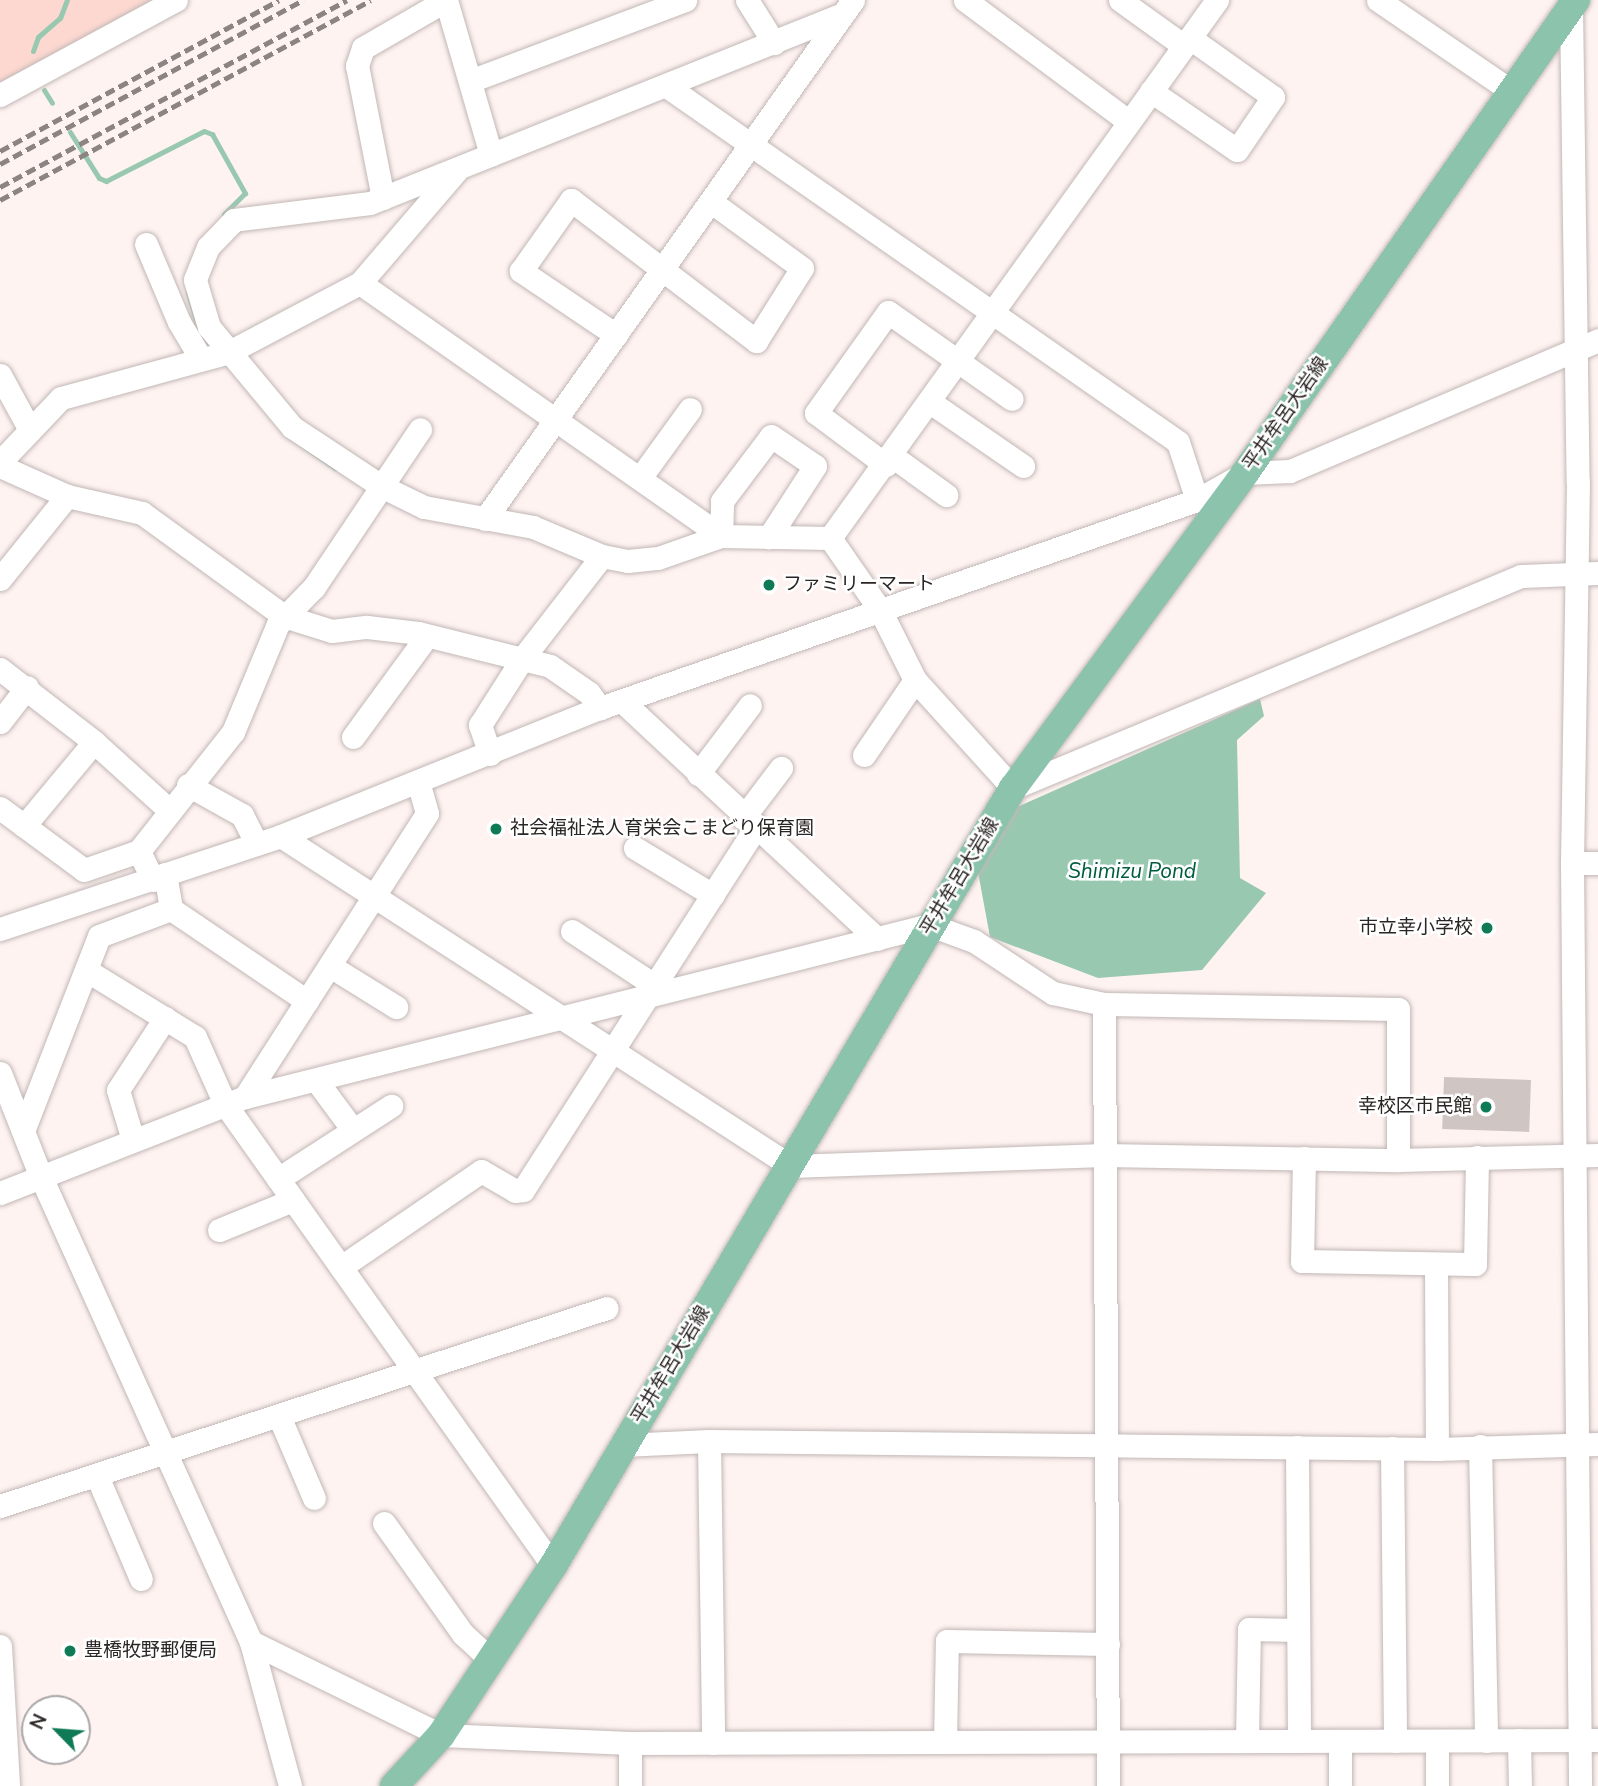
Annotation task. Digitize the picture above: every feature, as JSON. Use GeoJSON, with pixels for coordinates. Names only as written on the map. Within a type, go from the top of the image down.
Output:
{"type":"FeatureCollection","features":[{"type":"Feature","properties":{"kind":"main road","name":"平井牟呂大岩線"},"geometry":{"type":"LineString","coordinates":[[394,1786],[441,1735],[553,1566],[1013,788],[1245,473],[1510,90],[1574,4]]}},
{"type":"Feature","properties":{"kind":"street"},"geometry":{"type":"LineString","coordinates":[[0,95],[176,0]]}},
{"type":"Feature","properties":{"kind":"street"},"geometry":{"type":"LineString","coordinates":[[383,198],[356,66],[363,48],[446,0],[491,155]]}},
{"type":"Feature","properties":{"kind":"street"},"geometry":{"type":"LineString","coordinates":[[470,81],[685,0]]}},
{"type":"Feature","properties":{"kind":"street"},"geometry":{"type":"LineString","coordinates":[[747,0],[774,43]]}},
{"type":"Feature","properties":{"kind":"street"},"geometry":{"type":"LineString","coordinates":[[965,0],[1128,121]]}},
{"type":"Feature","properties":{"kind":"street"},"geometry":{"type":"LineString","coordinates":[[1120,0],[1273,97],[1237,150],[1151,91]]}},
{"type":"Feature","properties":{"kind":"street"},"geometry":{"type":"LineString","coordinates":[[830,538],[889,461],[1216,0]]}},
{"type":"Feature","properties":{"kind":"street"},"geometry":{"type":"LineString","coordinates":[[1378,0],[1510,90]]}},
{"type":"Feature","properties":{"kind":"street"},"geometry":{"type":"LineString","coordinates":[[1574,4],[1588,343],[1587,573],[1572,863],[1587,1155],[1589,1740],[1580,1786]]}},
{"type":"Feature","properties":{"kind":"street"},"geometry":{"type":"LineString","coordinates":[[217,355],[195,281],[208,247],[224,229],[246,216],[337,208],[383,198],[668,87],[774,43],[848,7]]}},
{"type":"Feature","properties":{"kind":"street"},"geometry":{"type":"LineString","coordinates":[[485,519],[713,203],[848,7]]}},
{"type":"Feature","properties":{"kind":"street"},"geometry":{"type":"LineString","coordinates":[[668,87],[754,143],[992,314],[1178,442],[1197,500]]}},
{"type":"Feature","properties":{"kind":"street"},"geometry":{"type":"LineString","coordinates":[[455,172],[360,283],[217,355],[61,398],[0,464],[67,496],[142,513],[284,616],[332,631],[367,627],[428,636],[550,666],[589,693],[600,708]]}},
{"type":"Feature","properties":{"kind":"street"},"geometry":{"type":"LineString","coordinates":[[616,335],[521,271],[571,201],[756,341],[802,268],[713,203]]}},
{"type":"Feature","properties":{"kind":"street"},"geometry":{"type":"LineString","coordinates":[[146,244],[179,322],[292,427],[381,486],[424,507],[533,527],[602,556],[628,561],[658,558],[722,536],[830,538]]}},
{"type":"Feature","properties":{"kind":"street"},"geometry":{"type":"LineString","coordinates":[[360,283],[557,418],[722,536]]}},
{"type":"Feature","properties":{"kind":"street"},"geometry":{"type":"LineString","coordinates":[[946,495],[816,413],[888,312],[1012,399]]}},
{"type":"Feature","properties":{"kind":"street"},"geometry":{"type":"LineString","coordinates":[[0,929],[281,836],[600,708],[1197,500],[1245,473],[1290,471],[1588,343]]}},
{"type":"Feature","properties":{"kind":"street"},"geometry":{"type":"LineString","coordinates":[[0,374],[30,430]]}},
{"type":"Feature","properties":{"kind":"street"},"geometry":{"type":"LineString","coordinates":[[930,402],[1023,466]]}},
{"type":"Feature","properties":{"kind":"street"},"geometry":{"type":"LineString","coordinates":[[640,478],[690,409]]}},
{"type":"Feature","properties":{"kind":"street"},"geometry":{"type":"LineString","coordinates":[[0,808],[84,870],[139,851],[188,785],[233,732],[266,648],[284,616],[314,587],[419,429]]}},
{"type":"Feature","properties":{"kind":"street"},"geometry":{"type":"LineString","coordinates":[[722,536],[722,501],[771,436],[815,466],[769,537]]}},
{"type":"Feature","properties":{"kind":"street"},"geometry":{"type":"LineString","coordinates":[[0,579],[67,496]]}},
{"type":"Feature","properties":{"kind":"street"},"geometry":{"type":"LineString","coordinates":[[830,538],[880,610],[915,680],[1013,788],[1521,576],[1587,573]]}},
{"type":"Feature","properties":{"kind":"street"},"geometry":{"type":"LineString","coordinates":[[490,754],[480,725],[522,659],[602,556]]}},
{"type":"Feature","properties":{"kind":"street"},"geometry":{"type":"LineString","coordinates":[[353,737],[428,636]]}},
{"type":"Feature","properties":{"kind":"street"},"geometry":{"type":"LineString","coordinates":[[0,669],[27,687],[94,742],[169,810]]}},
{"type":"Feature","properties":{"kind":"street"},"geometry":{"type":"LineString","coordinates":[[864,755],[915,680]]}},
{"type":"Feature","properties":{"kind":"street"},"geometry":{"type":"LineString","coordinates":[[0,722],[27,687]]}},
{"type":"Feature","properties":{"kind":"street"},"geometry":{"type":"LineString","coordinates":[[622,701],[749,824],[877,939]]}},
{"type":"Feature","properties":{"kind":"street"},"geometry":{"type":"LineString","coordinates":[[698,774],[750,705]]}},
{"type":"Feature","properties":{"kind":"street"},"geometry":{"type":"LineString","coordinates":[[24,826],[94,742]]}},
{"type":"Feature","properties":{"kind":"street"},"geometry":{"type":"LineString","coordinates":[[341,1267],[481,1171],[515,1191],[523,1190],[713,895],[781,768]]}},
{"type":"Feature","properties":{"kind":"street"},"geometry":{"type":"LineString","coordinates":[[235,1100],[307,1001],[427,813],[418,782]]}},
{"type":"Feature","properties":{"kind":"street"},"geometry":{"type":"LineString","coordinates":[[188,785],[242,815],[256,843]]}},
{"type":"Feature","properties":{"kind":"street"},"geometry":{"type":"LineString","coordinates":[[281,836],[610,1053],[791,1166],[1104,1155],[1398,1160],[1587,1155]]}},
{"type":"Feature","properties":{"kind":"street"},"geometry":{"type":"LineString","coordinates":[[635,848],[713,895]]}},
{"type":"Feature","properties":{"kind":"street"},"geometry":{"type":"LineString","coordinates":[[139,851],[159,877],[171,909],[307,1001]]}},
{"type":"Feature","properties":{"kind":"street"},"geometry":{"type":"LineString","coordinates":[[1572,863],[1598,863]]}},
{"type":"Feature","properties":{"kind":"street"},"geometry":{"type":"LineString","coordinates":[[23,1131],[99,936],[171,909]]}},
{"type":"Feature","properties":{"kind":"street"},"geometry":{"type":"LineString","coordinates":[[0,1193],[235,1100],[558,1018],[651,990],[930,925],[974,940],[1053,993],[1104,1004],[1398,1009],[1398,1160]]}},
{"type":"Feature","properties":{"kind":"street"},"geometry":{"type":"LineString","coordinates":[[572,931],[651,990]]}},
{"type":"Feature","properties":{"kind":"street"},"geometry":{"type":"LineString","coordinates":[[330,966],[396,1007]]}},
{"type":"Feature","properties":{"kind":"street"},"geometry":{"type":"LineString","coordinates":[[86,970],[195,1037],[235,1100],[278,1179],[553,1566]]}},
{"type":"Feature","properties":{"kind":"street"},"geometry":{"type":"LineString","coordinates":[[1104,1004],[1108,1786]]}},
{"type":"Feature","properties":{"kind":"street"},"geometry":{"type":"LineString","coordinates":[[133,1140],[118,1090],[165,1018]]}},
{"type":"Feature","properties":{"kind":"street"},"geometry":{"type":"LineString","coordinates":[[0,1073],[41,1177],[251,1642],[290,1786]]}},
{"type":"Feature","properties":{"kind":"street"},"geometry":{"type":"LineString","coordinates":[[316,1080],[353,1130]]}},
{"type":"Feature","properties":{"kind":"street"},"geometry":{"type":"LineString","coordinates":[[278,1179],[391,1106]]}},
{"type":"Feature","properties":{"kind":"street"},"geometry":{"type":"LineString","coordinates":[[1304,1158],[1302,1261],[1475,1264],[1477,1157]]}},
{"type":"Feature","properties":{"kind":"street"},"geometry":{"type":"LineString","coordinates":[[219,1230],[293,1199]]}},
{"type":"Feature","properties":{"kind":"street"},"geometry":{"type":"LineString","coordinates":[[1436,1264],[1437,1449]]}},
{"type":"Feature","properties":{"kind":"street"},"geometry":{"type":"LineString","coordinates":[[0,1506],[607,1308]]}},
{"type":"Feature","properties":{"kind":"street"},"geometry":{"type":"LineString","coordinates":[[279,1416],[314,1498]]}},
{"type":"Feature","properties":{"kind":"street"},"geometry":{"type":"LineString","coordinates":[[623,1445],[709,1441],[1437,1449],[1589,1444]]}},
{"type":"Feature","properties":{"kind":"street"},"geometry":{"type":"LineString","coordinates":[[709,1441],[713,1743]]}},
{"type":"Feature","properties":{"kind":"street"},"geometry":{"type":"LineString","coordinates":[[1480,1446],[1486,1741]]}},
{"type":"Feature","properties":{"kind":"street"},"geometry":{"type":"LineString","coordinates":[[1297,1447],[1299,1741]]}},
{"type":"Feature","properties":{"kind":"street"},"geometry":{"type":"LineString","coordinates":[[1392,1448],[1395,1741]]}},
{"type":"Feature","properties":{"kind":"street"},"geometry":{"type":"LineString","coordinates":[[97,1476],[141,1579]]}},
{"type":"Feature","properties":{"kind":"street"},"geometry":{"type":"LineString","coordinates":[[384,1523],[463,1634],[491,1660]]}},
{"type":"Feature","properties":{"kind":"street"},"geometry":{"type":"LineString","coordinates":[[1247,1741],[1249,1629],[1298,1630]]}},
{"type":"Feature","properties":{"kind":"street"},"geometry":{"type":"LineString","coordinates":[[945,1742],[947,1641],[1108,1644]]}},
{"type":"Feature","properties":{"kind":"street"},"geometry":{"type":"LineString","coordinates":[[251,1642],[441,1735],[630,1743],[1589,1740]]}},
{"type":"Feature","properties":{"kind":"street"},"geometry":{"type":"LineString","coordinates":[[2,1660],[8,1786]]}},
{"type":"Feature","properties":{"kind":"street"},"geometry":{"type":"LineString","coordinates":[[1519,1740],[1520,1786]]}},
{"type":"Feature","properties":{"kind":"street"},"geometry":{"type":"LineString","coordinates":[[1340,1741],[1340,1786]]}},
{"type":"Feature","properties":{"kind":"street"},"geometry":{"type":"LineString","coordinates":[[1437,1741],[1437,1786]]}},
{"type":"Feature","properties":{"kind":"street"},"geometry":{"type":"LineString","coordinates":[[629,1786],[630,1743]]}},
{"type":"Feature","properties":{"kind":"shaded area"},"geometry":{"type":"Polygon","coordinates":[[[0,0],[158,0],[0,85],[0,0]]]}},
{"type":"Feature","properties":{"kind":"water","name":"Shimizu Pond"},"geometry":{"type":"Polygon","coordinates":[[[1260,699],[1264,716],[1237,740],[1240,878],[1266,893],[1202,970],[1098,978],[990,937],[978,872],[1015,808],[1260,699]]]}},
{"type":"Feature","properties":{"kind":"building","name":"幸校区市民館"},"geometry":{"type":"Polygon","coordinates":[[[1444,1077],[1531,1080],[1529,1132],[1442,1129],[1444,1077]]]}},
{"type":"Feature","properties":{"kind":"waterway"},"geometry":{"type":"LineString","coordinates":[[33,51],[38,37],[60,18],[67,0]]}},
{"type":"Feature","properties":{"kind":"waterway"},"geometry":{"type":"LineString","coordinates":[[44,90],[52,103]]}},
{"type":"Feature","properties":{"kind":"waterway"},"geometry":{"type":"LineString","coordinates":[[70,132],[99,178],[106,181],[204,131],[212,134],[245,193],[224,214]]}},
{"type":"Feature","properties":{"kind":"waterway"},"geometry":{"type":"LineString","coordinates":[[188,293],[196,320]]}},
{"type":"Feature","properties":{"kind":"waterway"},"geometry":{"type":"LineString","coordinates":[[286,434],[335,468]]}},
{"type":"Feature","properties":{"kind":"railway"},"geometry":{"type":"LineString","coordinates":[[0,151],[279,0]]}},
{"type":"Feature","properties":{"kind":"railway"},"geometry":{"type":"LineString","coordinates":[[0,164],[303,0]]}},
{"type":"Feature","properties":{"kind":"railway"},"geometry":{"type":"LineString","coordinates":[[0,187],[347,0]]}},
{"type":"Feature","properties":{"kind":"railway"},"geometry":{"type":"LineString","coordinates":[[0,200],[371,0]]}},
{"type":"Feature","properties":{"kind":"place","name":"ファミリーマート"},"geometry":{"type":"Point","coordinates":[769,585]}},
{"type":"Feature","properties":{"kind":"place","name":"社会福祉法人育栄会こまどり保育園"},"geometry":{"type":"Point","coordinates":[496,829]}},
{"type":"Feature","properties":{"kind":"place","name":"市立幸小学校"},"geometry":{"type":"Point","coordinates":[1487,928]}},
{"type":"Feature","properties":{"kind":"place","name":"幸校区市民館"},"geometry":{"type":"Point","coordinates":[1486,1107]}},
{"type":"Feature","properties":{"kind":"place","name":"豊橋牧野郵便局"},"geometry":{"type":"Point","coordinates":[70,1651]}}]}
